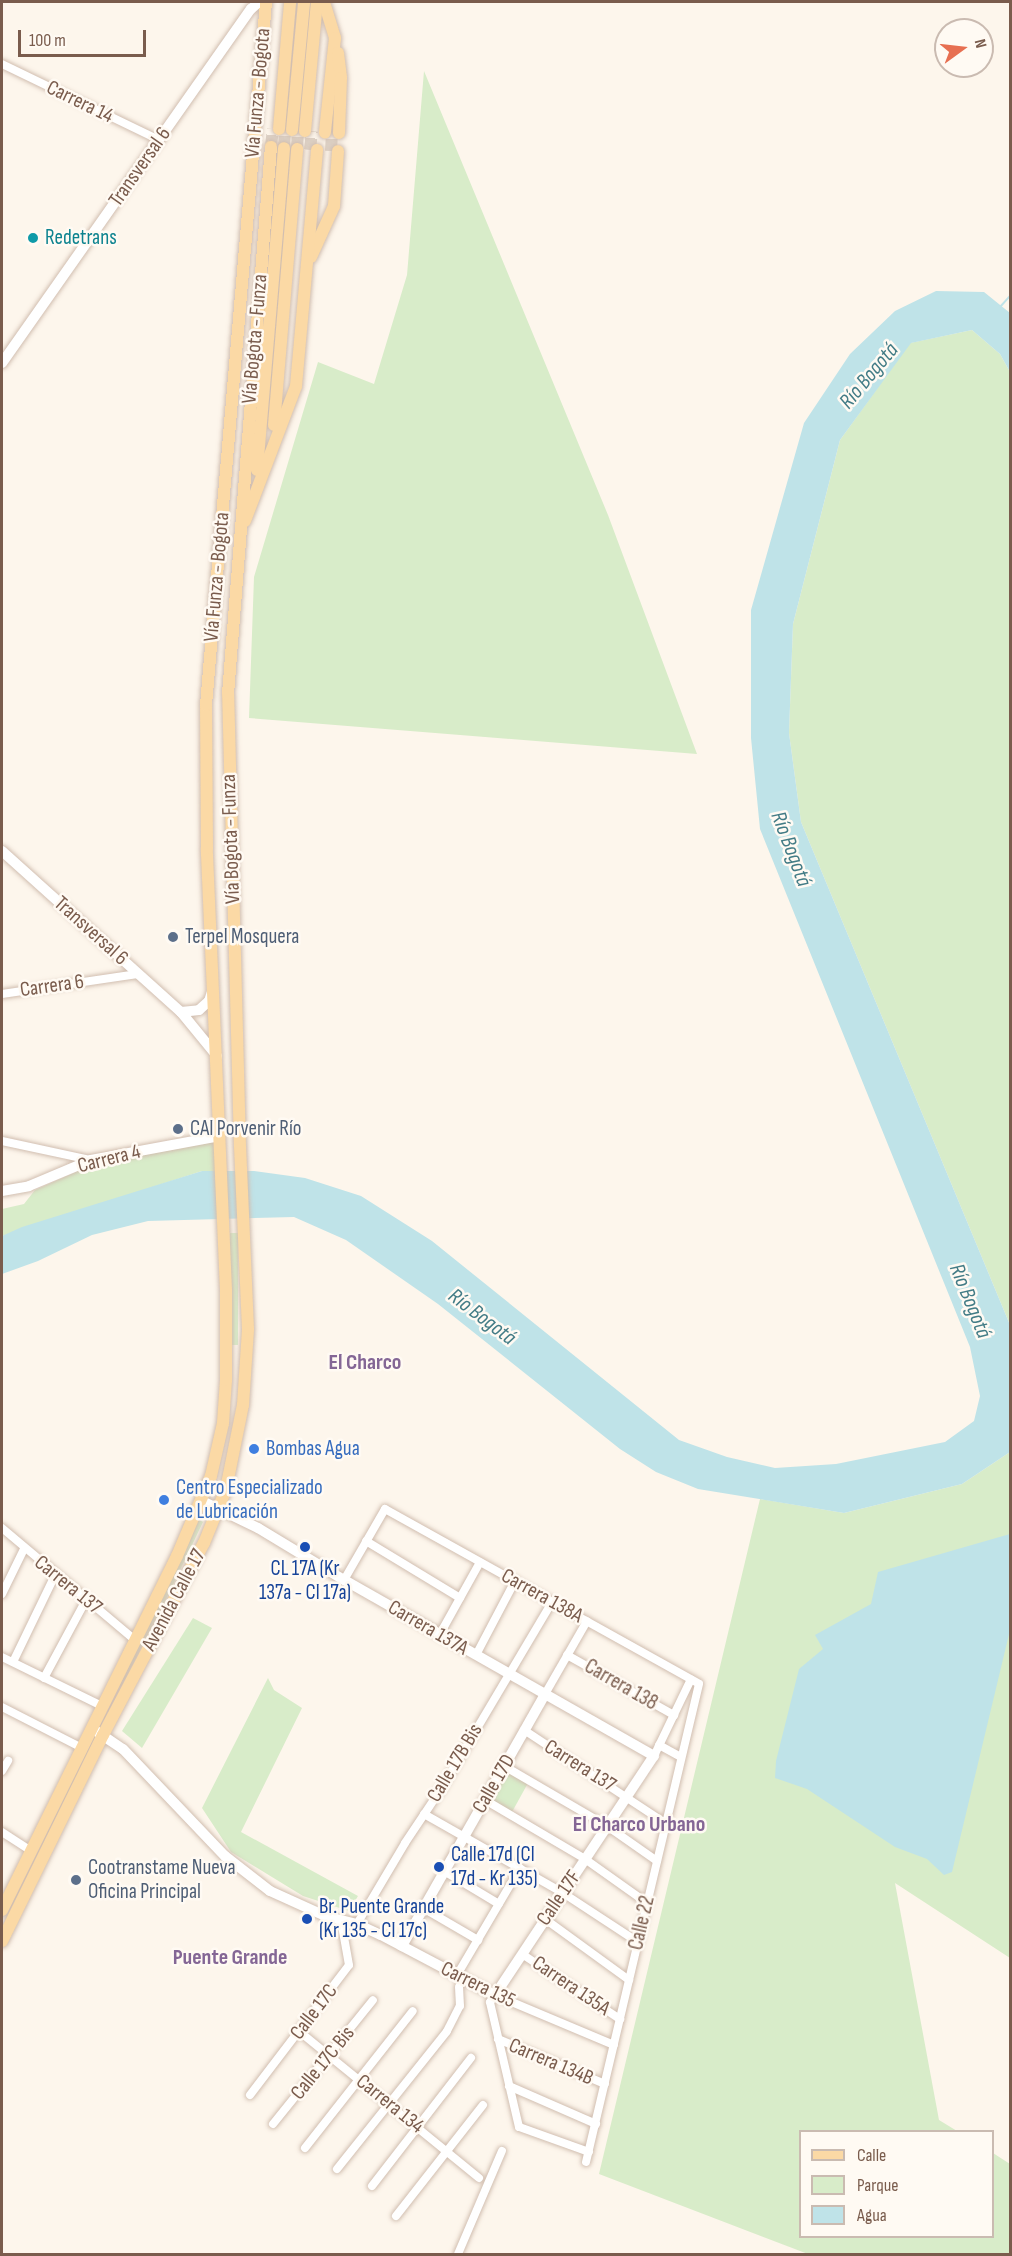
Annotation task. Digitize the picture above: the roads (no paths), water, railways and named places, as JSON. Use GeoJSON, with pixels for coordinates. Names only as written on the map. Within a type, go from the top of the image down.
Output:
{"type":"FeatureCollection","features":[{"type":"Feature","properties":{"kind":"main road","name":"Vía Funza - Bogota"},"geometry":{"type":"LineString","coordinates":[[223,1232],[213,988],[206,705],[266,2]]}},
{"type":"Feature","properties":{"kind":"main road"},"geometry":{"type":"LineString","coordinates":[[284,2],[305,131]]}},
{"type":"Feature","properties":{"kind":"main road"},"geometry":{"type":"LineString","coordinates":[[290,2],[305,131]]}},
{"type":"Feature","properties":{"kind":"main road"},"geometry":{"type":"LineString","coordinates":[[297,2],[305,131]]}},
{"type":"Feature","properties":{"kind":"main road"},"geometry":{"type":"LineString","coordinates":[[304,2],[305,131]]}},
{"type":"Feature","properties":{"kind":"main road"},"geometry":{"type":"LineString","coordinates":[[305,131],[310,2]]}},
{"type":"Feature","properties":{"kind":"main road"},"geometry":{"type":"LineString","coordinates":[[305,131],[322,2]]}},
{"type":"Feature","properties":{"kind":"main road"},"geometry":{"type":"LineString","coordinates":[[305,131],[339,59],[329,17],[322,2]]}},
{"type":"Feature","properties":{"kind":"main road"},"geometry":{"type":"LineString","coordinates":[[305,131],[329,17]]}},
{"type":"Feature","properties":{"kind":"main road"},"geometry":{"type":"LineString","coordinates":[[305,131],[335,38]]}},
{"type":"Feature","properties":{"kind":"main road","name":"Vía Bogota - Funza"},"geometry":{"type":"LineString","coordinates":[[304,149],[334,206],[307,264]]}},
{"type":"Feature","properties":{"kind":"main road","name":"Vía Bogota - Funza"},"geometry":{"type":"LineString","coordinates":[[242,530],[298,372],[307,264],[304,149]]}},
{"type":"Feature","properties":{"kind":"main road","name":"Vía Bogota - Funza"},"geometry":{"type":"LineString","coordinates":[[290,397],[304,149]]}},
{"type":"Feature","properties":{"kind":"main road","name":"Vía Bogota - Funza"},"geometry":{"type":"LineString","coordinates":[[282,417],[304,149]]}},
{"type":"Feature","properties":{"kind":"main road","name":"Vía Bogota - Funza"},"geometry":{"type":"LineString","coordinates":[[273,441],[304,149]]}},
{"type":"Feature","properties":{"kind":"main road","name":"Vía Bogota - Funza"},"geometry":{"type":"LineString","coordinates":[[266,461],[304,149]]}},
{"type":"Feature","properties":{"kind":"main road","name":"Vía Bogota - Funza"},"geometry":{"type":"LineString","coordinates":[[256,489],[304,149]]}},
{"type":"Feature","properties":{"kind":"main road","name":"Vía Bogota - Funza"},"geometry":{"type":"LineString","coordinates":[[247,515],[304,149]]}},
{"type":"Feature","properties":{"kind":"main road","name":"Vía Bogota - Funza"},"geometry":{"type":"LineString","coordinates":[[243,1231],[228,764],[228,694],[242,530],[240,513],[304,149]]}},
{"type":"Feature","properties":{"kind":"main road"},"geometry":{"type":"LineString","coordinates":[[206,763],[228,764]]}},
{"type":"Feature","properties":{"kind":"main road","name":"Avenida Calle 17"},"geometry":{"type":"LineString","coordinates":[[2,1941],[102,1735],[188,1577],[219,1509],[238,1434],[246,1363],[243,1231]]}},
{"type":"Feature","properties":{"kind":"main road","name":"Avenida Calle 17"},"geometry":{"type":"LineString","coordinates":[[2,1910],[202,1501],[220,1440],[226,1362],[223,1232]]}},
{"type":"Feature","properties":{"kind":"main road"},"geometry":{"type":"LineString","coordinates":[[226,1362],[246,1363]]}},
{"type":"Feature","properties":{"kind":"street","name":"Transversal 6"},"geometry":{"type":"LineString","coordinates":[[2,363],[245,17],[259,2]]}},
{"type":"Feature","properties":{"kind":"street","name":"Carrera 14"},"geometry":{"type":"LineString","coordinates":[[2,64],[159,140]]}},
{"type":"Feature","properties":{"kind":"street","name":"Transversal 6"},"geometry":{"type":"LineString","coordinates":[[2,851],[181,1012],[217,1056]]}},
{"type":"Feature","properties":{"kind":"street","name":"Carrera 6"},"geometry":{"type":"LineString","coordinates":[[2,994],[138,974]]}},
{"type":"Feature","properties":{"kind":"street"},"geometry":{"type":"LineString","coordinates":[[181,1012],[193,1012],[204,1006],[213,988]]}},
{"type":"Feature","properties":{"kind":"street","name":"Carrera 4"},"geometry":{"type":"LineString","coordinates":[[2,1191],[28,1186],[91,1160],[220,1136]]}},
{"type":"Feature","properties":{"kind":"street"},"geometry":{"type":"LineString","coordinates":[[2,1141],[91,1160]]}},
{"type":"Feature","properties":{"kind":"street","name":"Carrera 137A"},"geometry":{"type":"LineString","coordinates":[[202,1501],[258,1528],[344,1580],[654,1756]]}},
{"type":"Feature","properties":{"kind":"street","name":"Carrera 138A"},"geometry":{"type":"LineString","coordinates":[[366,1540],[385,1509],[699,1684]]}},
{"type":"Feature","properties":{"kind":"street","name":"Carrera 137"},"geometry":{"type":"LineString","coordinates":[[2,1528],[24,1549],[135,1640]]}},
{"type":"Feature","properties":{"kind":"street"},"geometry":{"type":"LineString","coordinates":[[344,1580],[366,1540],[460,1598]]}},
{"type":"Feature","properties":{"kind":"street"},"geometry":{"type":"LineString","coordinates":[[2,1594],[24,1549]]}},
{"type":"Feature","properties":{"kind":"street"},"geometry":{"type":"LineString","coordinates":[[440,1634],[480,1562]]}},
{"type":"Feature","properties":{"kind":"street"},"geometry":{"type":"LineString","coordinates":[[12,1662],[55,1575]]}},
{"type":"Feature","properties":{"kind":"street"},"geometry":{"type":"LineString","coordinates":[[476,1655],[515,1581]]}},
{"type":"Feature","properties":{"kind":"street"},"geometry":{"type":"LineString","coordinates":[[44,1678],[86,1600]]}},
{"type":"Feature","properties":{"kind":"street","name":"Calle 17B Bis"},"geometry":{"type":"LineString","coordinates":[[357,1924],[552,1602]]}},
{"type":"Feature","properties":{"kind":"street","name":"Calle 17D"},"geometry":{"type":"LineString","coordinates":[[402,1946],[586,1621]]}},
{"type":"Feature","properties":{"kind":"street","name":"Carrera 138"},"geometry":{"type":"LineString","coordinates":[[567,1655],[674,1715]]}},
{"type":"Feature","properties":{"kind":"street"},"geometry":{"type":"LineString","coordinates":[[2,1657],[102,1706]]}},
{"type":"Feature","properties":{"kind":"street","name":"Calle 17F"},"geometry":{"type":"LineString","coordinates":[[495,1995],[654,1756],[691,1679]]}},
{"type":"Feature","properties":{"kind":"street","name":"Calle 22"},"geometry":{"type":"LineString","coordinates":[[586,2162],[699,1684]]}},
{"type":"Feature","properties":{"kind":"street"},"geometry":{"type":"LineString","coordinates":[[2,1707],[82,1748]]}},
{"type":"Feature","properties":{"kind":"street","name":"Carrera 135"},"geometry":{"type":"LineString","coordinates":[[91,1728],[123,1749],[218,1849],[254,1880],[289,1901],[357,1924],[495,1995],[614,2045]]}},
{"type":"Feature","properties":{"kind":"street","name":"Carrera 137"},"geometry":{"type":"LineString","coordinates":[[524,1730],[665,1823]]}},
{"type":"Feature","properties":{"kind":"street"},"geometry":{"type":"LineString","coordinates":[[659,1745],[681,1757]]}},
{"type":"Feature","properties":{"kind":"street"},"geometry":{"type":"LineString","coordinates":[[2,1771],[8,1761]]}},
{"type":"Feature","properties":{"kind":"street"},"geometry":{"type":"LineString","coordinates":[[504,1766],[608,1826],[657,1861]]}},
{"type":"Feature","properties":{"kind":"street"},"geometry":{"type":"LineString","coordinates":[[485,1800],[585,1859],[647,1903]]}},
{"type":"Feature","properties":{"kind":"street"},"geometry":{"type":"LineString","coordinates":[[424,1814],[563,1893],[638,1942]]}},
{"type":"Feature","properties":{"kind":"street"},"geometry":{"type":"LineString","coordinates":[[2,1832],[31,1851]]}},
{"type":"Feature","properties":{"kind":"street"},"geometry":{"type":"LineString","coordinates":[[457,1975],[520,1869]]}},
{"type":"Feature","properties":{"kind":"street"},"geometry":{"type":"LineString","coordinates":[[444,1871],[499,1904]]}},
{"type":"Feature","properties":{"kind":"street"},"geometry":{"type":"LineString","coordinates":[[423,1908],[478,1940]]}},
{"type":"Feature","properties":{"kind":"street"},"geometry":{"type":"LineString","coordinates":[[545,1919],[629,1980]]}},
{"type":"Feature","properties":{"kind":"street","name":"Calle 17C"},"geometry":{"type":"LineString","coordinates":[[250,2095],[349,1965],[341,1920]]}},
{"type":"Feature","properties":{"kind":"street","name":"Carrera 135A"},"geometry":{"type":"LineString","coordinates":[[522,1954],[620,2019]]}},
{"type":"Feature","properties":{"kind":"street"},"geometry":{"type":"LineString","coordinates":[[337,2169],[457,2016],[460,2006],[459,1987]]}},
{"type":"Feature","properties":{"kind":"street"},"geometry":{"type":"LineString","coordinates":[[495,1995],[490,2002],[521,2130],[589,2152]]}},
{"type":"Feature","properties":{"kind":"street","name":"Calle 17C Bis"},"geometry":{"type":"LineString","coordinates":[[273,2124],[330,2056],[372,2000]]}},
{"type":"Feature","properties":{"kind":"street"},"geometry":{"type":"LineString","coordinates":[[305,2148],[413,2011]]}},
{"type":"Feature","properties":{"kind":"street","name":"Carrera 134"},"geometry":{"type":"LineString","coordinates":[[300,2032],[479,2178]]}},
{"type":"Feature","properties":{"kind":"street","name":"Carrera 134B"},"geometry":{"type":"LineString","coordinates":[[498,2038],[605,2085]]}},
{"type":"Feature","properties":{"kind":"street"},"geometry":{"type":"LineString","coordinates":[[372,2186],[471,2058]]}},
{"type":"Feature","properties":{"kind":"street"},"geometry":{"type":"LineString","coordinates":[[509,2086],[596,2124]]}},
{"type":"Feature","properties":{"kind":"street"},"geometry":{"type":"LineString","coordinates":[[396,2216],[483,2105]]}},
{"type":"Feature","properties":{"kind":"street"},"geometry":{"type":"LineString","coordinates":[[458,2254],[502,2151]]}},
{"type":"Feature","properties":{"kind":"water","name":"Río Bogotá"},"geometry":{"type":"Polygon","coordinates":[[[936,291],[984,292],[1010,313],[1010,372],[1000,354],[972,330],[911,343],[840,440],[793,624],[789,733],[801,822],[1010,1325],[1010,1452],[962,1484],[844,1513],[698,1489],[656,1472],[620,1449],[438,1304],[346,1240],[294,1217],[148,1221],[92,1235],[38,1261],[2,1274],[2,1236],[22,1227],[202,1171],[254,1171],[305,1178],[361,1196],[432,1241],[679,1440],[727,1457],[775,1468],[836,1464],[945,1442],[974,1421],[980,1396],[970,1347],[760,829],[751,738],[751,610],[804,423],[850,354],[895,311],[936,291]]]}},
{"type":"Feature","properties":{"kind":"water"},"geometry":{"type":"Polygon","coordinates":[[[1010,1534],[1010,1630],[952,1872],[944,1875],[927,1859],[895,1847],[807,1789],[775,1778],[776,1761],[799,1669],[823,1649],[815,1635],[871,1604],[878,1572],[1010,1534]]]}},
{"type":"Feature","properties":{"kind":"waterway"},"geometry":{"type":"LineString","coordinates":[[1000,307],[1010,296]]}},
{"type":"Feature","properties":{"kind":"tunnel"},"geometry":{"type":"LineString","coordinates":[[271,147],[273,129]]}},
{"type":"Feature","properties":{"kind":"tunnel"},"geometry":{"type":"LineString","coordinates":[[284,148],[285,130]]}},
{"type":"Feature","properties":{"kind":"tunnel"},"geometry":{"type":"LineString","coordinates":[[297,149],[298,131]]}},
{"type":"Feature","properties":{"kind":"tunnel"},"geometry":{"type":"LineString","coordinates":[[310,150],[312,131]]}},
{"type":"Feature","properties":{"kind":"tunnel"},"geometry":{"type":"LineString","coordinates":[[331,151],[332,133]]}},
{"type":"Feature","properties":{"kind":"place","name":"Redetrans"},"geometry":{"type":"Point","coordinates":[33,238]}},
{"type":"Feature","properties":{"kind":"place","name":"Terpel Mosquera"},"geometry":{"type":"Point","coordinates":[173,937]}},
{"type":"Feature","properties":{"kind":"place","name":"CAI Porvenir Río"},"geometry":{"type":"Point","coordinates":[178,1129]}},
{"type":"Feature","properties":{"kind":"place","name":"Bombas Agua"},"geometry":{"type":"Point","coordinates":[254,1449]}},
{"type":"Feature","properties":{"kind":"place","name":"Centro Especializado de Lubricación"},"geometry":{"type":"Point","coordinates":[164,1500]}},
{"type":"Feature","properties":{"kind":"place","name":"CL 17A (Kr 137a - Cl 17a)"},"geometry":{"type":"Point","coordinates":[305,1547]}},
{"type":"Feature","properties":{"kind":"place","name":"Calle 17d (Cl 17d - Kr 135)"},"geometry":{"type":"Point","coordinates":[439,1867]}},
{"type":"Feature","properties":{"kind":"place","name":"Cootranstame Nueva Oficina Principal"},"geometry":{"type":"Point","coordinates":[76,1880]}},
{"type":"Feature","properties":{"kind":"place","name":"Br. Puente Grande (Kr 135 - Cl 17c)"},"geometry":{"type":"Point","coordinates":[307,1919]}},
{"type":"Feature","properties":{"kind":"district","name":"El Charco"},"geometry":{"type":"Point","coordinates":[365,1363]}},
{"type":"Feature","properties":{"kind":"district","name":"El Charco Urbano"},"geometry":{"type":"Point","coordinates":[639,1825]}},
{"type":"Feature","properties":{"kind":"district","name":"Puente Grande"},"geometry":{"type":"Point","coordinates":[230,1958]}}]}
